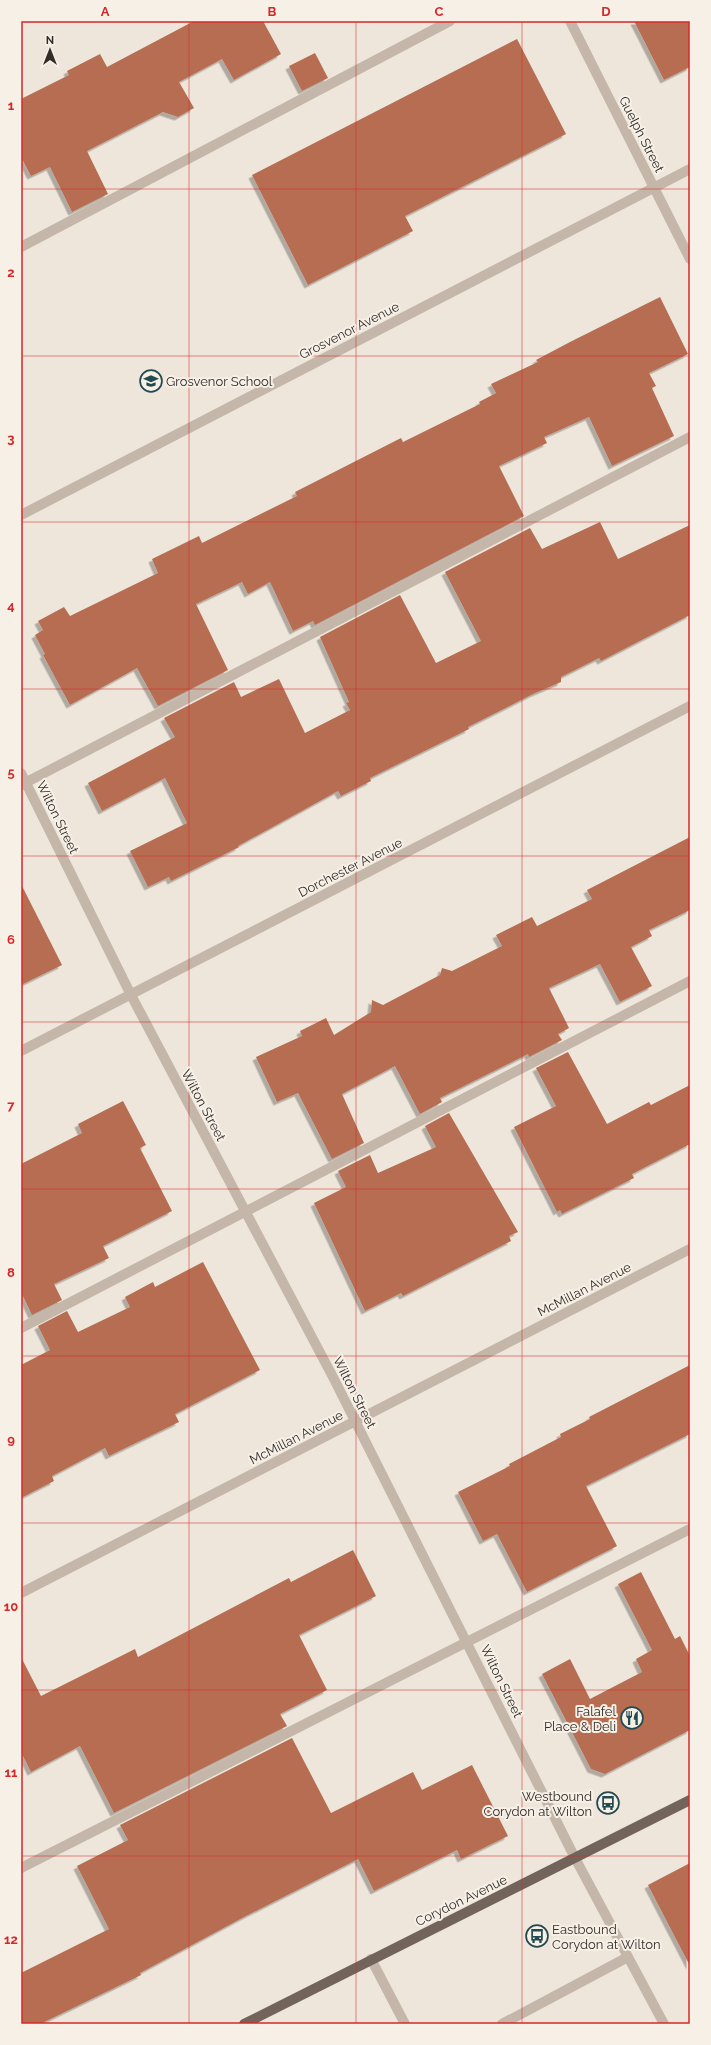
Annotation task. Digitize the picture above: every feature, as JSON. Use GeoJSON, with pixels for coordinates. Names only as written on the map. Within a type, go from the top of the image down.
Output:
{"type":"FeatureCollection","features":[{"type":"Feature","properties":{"kind":"main road","name":"Corydon Avenue"},"geometry":{"type":"LineString","coordinates":[[244,2024],[690,1800]]}},
{"type":"Feature","properties":{"kind":"street"},"geometry":{"type":"LineString","coordinates":[[21,247],[450,21]]}},
{"type":"Feature","properties":{"kind":"street","name":"Guelph Street"},"geometry":{"type":"LineString","coordinates":[[570,21],[690,259]]}},
{"type":"Feature","properties":{"kind":"street","name":"Grosvenor Avenue"},"geometry":{"type":"LineString","coordinates":[[21,515],[690,169]]}},
{"type":"Feature","properties":{"kind":"street"},"geometry":{"type":"LineString","coordinates":[[24,784],[690,437]]}},
{"type":"Feature","properties":{"kind":"street","name":"Dorchester Avenue"},"geometry":{"type":"LineString","coordinates":[[21,1051],[690,706]]}},
{"type":"Feature","properties":{"kind":"street","name":"Wilton Street"},"geometry":{"type":"LineString","coordinates":[[21,773],[24,784],[131,995],[334,1379],[468,1642],[575,1858],[664,2024]]}},
{"type":"Feature","properties":{"kind":"street"},"geometry":{"type":"LineString","coordinates":[[21,1328],[690,981]]}},
{"type":"Feature","properties":{"kind":"street","name":"McMillan Avenue"},"geometry":{"type":"LineString","coordinates":[[21,1593],[690,1249]]}},
{"type":"Feature","properties":{"kind":"street"},"geometry":{"type":"LineString","coordinates":[[21,1868],[335,1707],[468,1642],[690,1529]]}},
{"type":"Feature","properties":{"kind":"street"},"geometry":{"type":"LineString","coordinates":[[502,2024],[628,1957]]}},
{"type":"Feature","properties":{"kind":"street"},"geometry":{"type":"LineString","coordinates":[[371,1959],[405,2024]]}},
{"type":"Feature","properties":{"kind":"building"},"geometry":{"type":"Polygon","coordinates":[[[194,21],[263,21],[281,54],[234,80],[222,59],[179,82],[194,108],[178,117],[163,112],[87,151],[108,194],[72,212],[50,167],[31,176],[21,157],[21,99],[69,75],[67,71],[100,54],[107,67],[194,21]]]}},
{"type":"Feature","properties":{"kind":"building"},"geometry":{"type":"Polygon","coordinates":[[[634,21],[690,21],[690,67],[664,80],[634,21]]]}},
{"type":"Feature","properties":{"kind":"building"},"geometry":{"type":"Polygon","coordinates":[[[517,39],[566,134],[405,216],[413,231],[308,285],[252,175],[517,39]]]}},
{"type":"Feature","properties":{"kind":"building"},"geometry":{"type":"Polygon","coordinates":[[[315,53],[328,78],[302,91],[289,66],[315,53]]]}},
{"type":"Feature","properties":{"kind":"building"},"geometry":{"type":"Polygon","coordinates":[[[660,297],[688,354],[649,373],[656,386],[652,388],[674,436],[612,466],[589,417],[544,437],[547,443],[499,466],[524,516],[315,625],[313,621],[293,631],[270,582],[248,594],[242,582],[196,604],[228,670],[158,706],[137,668],[70,705],[43,655],[45,654],[35,635],[43,630],[38,621],[64,607],[70,616],[158,573],[152,559],[199,536],[202,543],[297,496],[295,492],[401,438],[403,442],[480,404],[479,402],[496,393],[491,384],[538,362],[536,360],[660,297]]]}},
{"type":"Feature","properties":{"kind":"building"},"geometry":{"type":"Polygon","coordinates":[[[600,522],[618,559],[690,525],[690,615],[601,661],[599,658],[561,677],[561,682],[533,694],[468,727],[469,729],[370,778],[371,781],[341,796],[338,791],[238,846],[239,847],[171,881],[169,877],[148,887],[130,851],[187,823],[165,778],[102,811],[88,783],[175,737],[164,718],[234,682],[241,697],[279,679],[305,733],[350,710],[346,703],[349,702],[320,637],[400,595],[436,663],[481,641],[445,572],[530,528],[542,549],[600,522]]]}},
{"type":"Feature","properties":{"kind":"building"},"geometry":{"type":"Polygon","coordinates":[[[690,837],[690,910],[649,930],[652,936],[631,947],[652,986],[620,1002],[600,964],[549,988],[569,1028],[558,1034],[562,1040],[529,1057],[528,1054],[440,1098],[442,1102],[420,1114],[395,1066],[342,1094],[364,1143],[332,1159],[298,1093],[277,1102],[256,1057],[302,1036],[300,1031],[326,1018],[334,1035],[371,1012],[372,1000],[383,1005],[440,975],[442,968],[452,971],[502,946],[496,935],[532,917],[537,926],[592,899],[587,890],[690,837]]]}},
{"type":"Feature","properties":{"kind":"building"},"geometry":{"type":"Polygon","coordinates":[[[21,884],[62,965],[21,985],[21,884]]]}},
{"type":"Feature","properties":{"kind":"building"},"geometry":{"type":"Polygon","coordinates":[[[568,1052],[607,1124],[649,1102],[651,1105],[690,1085],[690,1144],[632,1174],[634,1178],[562,1214],[560,1210],[557,1212],[514,1127],[556,1106],[536,1068],[568,1052]]]}},
{"type":"Feature","properties":{"kind":"building"},"geometry":{"type":"Polygon","coordinates":[[[123,1101],[146,1145],[140,1148],[172,1211],[103,1246],[109,1258],[54,1284],[62,1300],[32,1315],[21,1292],[21,1164],[82,1133],[78,1124],[123,1101]]]}},
{"type":"Feature","properties":{"kind":"building"},"geometry":{"type":"Polygon","coordinates":[[[449,1113],[518,1232],[509,1236],[511,1241],[403,1296],[401,1293],[365,1311],[314,1203],[346,1187],[338,1171],[370,1155],[378,1173],[436,1147],[425,1126],[449,1113]]]}},
{"type":"Feature","properties":{"kind":"building"},"geometry":{"type":"Polygon","coordinates":[[[203,1262],[260,1370],[175,1414],[179,1422],[109,1456],[105,1448],[52,1476],[54,1481],[21,1498],[21,1365],[50,1350],[38,1326],[67,1311],[78,1332],[130,1307],[125,1297],[153,1282],[155,1287],[203,1262]]]}},
{"type":"Feature","properties":{"kind":"building"},"geometry":{"type":"Polygon","coordinates":[[[690,1365],[690,1434],[586,1486],[617,1546],[527,1592],[497,1534],[483,1541],[458,1492],[510,1466],[509,1464],[561,1437],[560,1434],[590,1419],[589,1417],[690,1365]]]}},
{"type":"Feature","properties":{"kind":"building"},"geometry":{"type":"Polygon","coordinates":[[[353,1550],[376,1596],[299,1635],[327,1690],[280,1714],[287,1726],[114,1813],[80,1746],[31,1772],[21,1752],[21,1657],[41,1696],[135,1649],[138,1657],[289,1578],[291,1582],[353,1550]]]}},
{"type":"Feature","properties":{"kind":"building"},"geometry":{"type":"Polygon","coordinates":[[[641,1572],[675,1639],[680,1636],[690,1656],[690,1730],[605,1774],[591,1769],[542,1674],[570,1659],[590,1699],[642,1672],[636,1659],[652,1650],[618,1584],[641,1572]]]}},
{"type":"Feature","properties":{"kind":"building"},"geometry":{"type":"Polygon","coordinates":[[[292,1738],[331,1813],[413,1772],[422,1790],[472,1765],[508,1836],[461,1859],[457,1850],[374,1891],[358,1859],[244,1917],[140,1973],[141,1975],[40,2024],[21,2024],[21,1973],[109,1929],[77,1866],[128,1840],[120,1825],[292,1738]]]}},
{"type":"Feature","properties":{"kind":"building"},"geometry":{"type":"Polygon","coordinates":[[[690,1863],[690,1966],[648,1885],[690,1863]]]}},
{"type":"Feature","properties":{"kind":"place","name":"Grosvenor School"},"geometry":{"type":"Point","coordinates":[151,381]}},
{"type":"Feature","properties":{"kind":"place","name":"Falafel Place & Deli"},"geometry":{"type":"Point","coordinates":[632,1718]}},
{"type":"Feature","properties":{"kind":"place","name":"Westbound Corydon at Wilton"},"geometry":{"type":"Point","coordinates":[608,1803]}},
{"type":"Feature","properties":{"kind":"place","name":"Eastbound Corydon at Wilton"},"geometry":{"type":"Point","coordinates":[537,1936]}}]}
